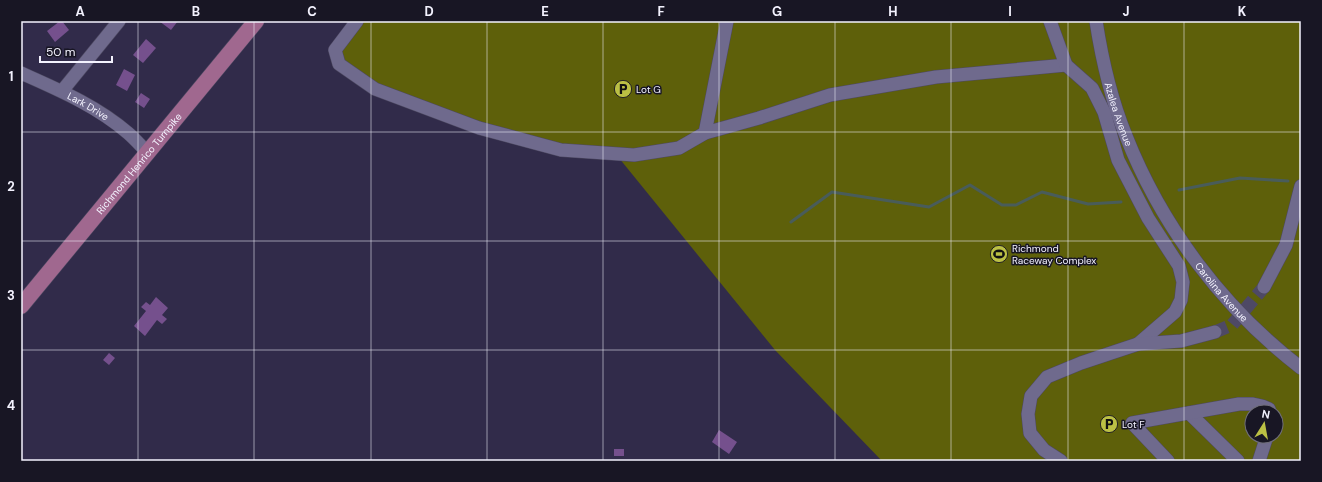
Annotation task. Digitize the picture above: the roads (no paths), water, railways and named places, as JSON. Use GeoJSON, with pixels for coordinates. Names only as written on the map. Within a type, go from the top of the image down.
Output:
{"type":"FeatureCollection","features":[{"type":"Feature","properties":{"kind":"main road","name":"Richmond Henrico Turnpike"},"geometry":{"type":"LineString","coordinates":[[21,306],[256,21]]}},
{"type":"Feature","properties":{"kind":"street"},"geometry":{"type":"LineString","coordinates":[[62,91],[119,21]]}},
{"type":"Feature","properties":{"kind":"street"},"geometry":{"type":"LineString","coordinates":[[357,21],[335,50],[339,64],[375,89],[479,128],[561,150],[634,154],[679,148],[705,133],[759,118],[830,95],[936,76],[1066,65]]}},
{"type":"Feature","properties":{"kind":"street"},"geometry":{"type":"LineString","coordinates":[[705,133],[727,21]]}},
{"type":"Feature","properties":{"kind":"street"},"geometry":{"type":"LineString","coordinates":[[1050,21],[1066,65],[1092,88],[1104,112],[1118,160],[1148,218],[1179,266],[1183,282],[1181,300],[1175,312],[1138,344]]}},
{"type":"Feature","properties":{"kind":"street","name":"Azalea Avenue"},"geometry":{"type":"LineString","coordinates":[[1096,21],[1106,71],[1125,135],[1157,202]]}},
{"type":"Feature","properties":{"kind":"street","name":"Lark Drive"},"geometry":{"type":"LineString","coordinates":[[21,73],[88,104],[129,133],[148,153]]}},
{"type":"Feature","properties":{"kind":"street"},"geometry":{"type":"LineString","coordinates":[[1264,287],[1286,245],[1301,186]]}},
{"type":"Feature","properties":{"kind":"street","name":"Carolina Avenue"},"geometry":{"type":"LineString","coordinates":[[1157,202],[1185,247],[1207,277],[1272,345],[1301,368]]}},
{"type":"Feature","properties":{"kind":"street"},"geometry":{"type":"LineString","coordinates":[[1061,461],[1044,450],[1030,433],[1028,414],[1031,396],[1047,377],[1080,362],[1138,344],[1181,341],[1215,332]]}},
{"type":"Feature","properties":{"kind":"street"},"geometry":{"type":"LineString","coordinates":[[1168,461],[1132,423],[1239,404],[1244,404]]}},
{"type":"Feature","properties":{"kind":"street"},"geometry":{"type":"LineString","coordinates":[[1189,413],[1238,461]]}},
{"type":"Feature","properties":{"kind":"street"},"geometry":{"type":"LineString","coordinates":[[1258,461],[1264,444]]}},
{"type":"Feature","properties":{"kind":"waterway"},"geometry":{"type":"LineString","coordinates":[[1179,190],[1240,178],[1288,181]]}},
{"type":"Feature","properties":{"kind":"waterway"},"geometry":{"type":"LineString","coordinates":[[791,222],[832,192],[929,207],[970,185],[1002,205],[1016,205],[1042,192],[1088,204],[1121,202]]}},
{"type":"Feature","properties":{"kind":"tunnel"},"geometry":{"type":"LineString","coordinates":[[1215,332],[1232,325],[1264,287]]}},
{"type":"Feature","properties":{"kind":"place","name":"Lot G"},"geometry":{"type":"Point","coordinates":[623,89]}},
{"type":"Feature","properties":{"kind":"place","name":"Richmond Raceway Complex"},"geometry":{"type":"Point","coordinates":[999,254]}},
{"type":"Feature","properties":{"kind":"place","name":"Lot F"},"geometry":{"type":"Point","coordinates":[1109,424]}}]}
